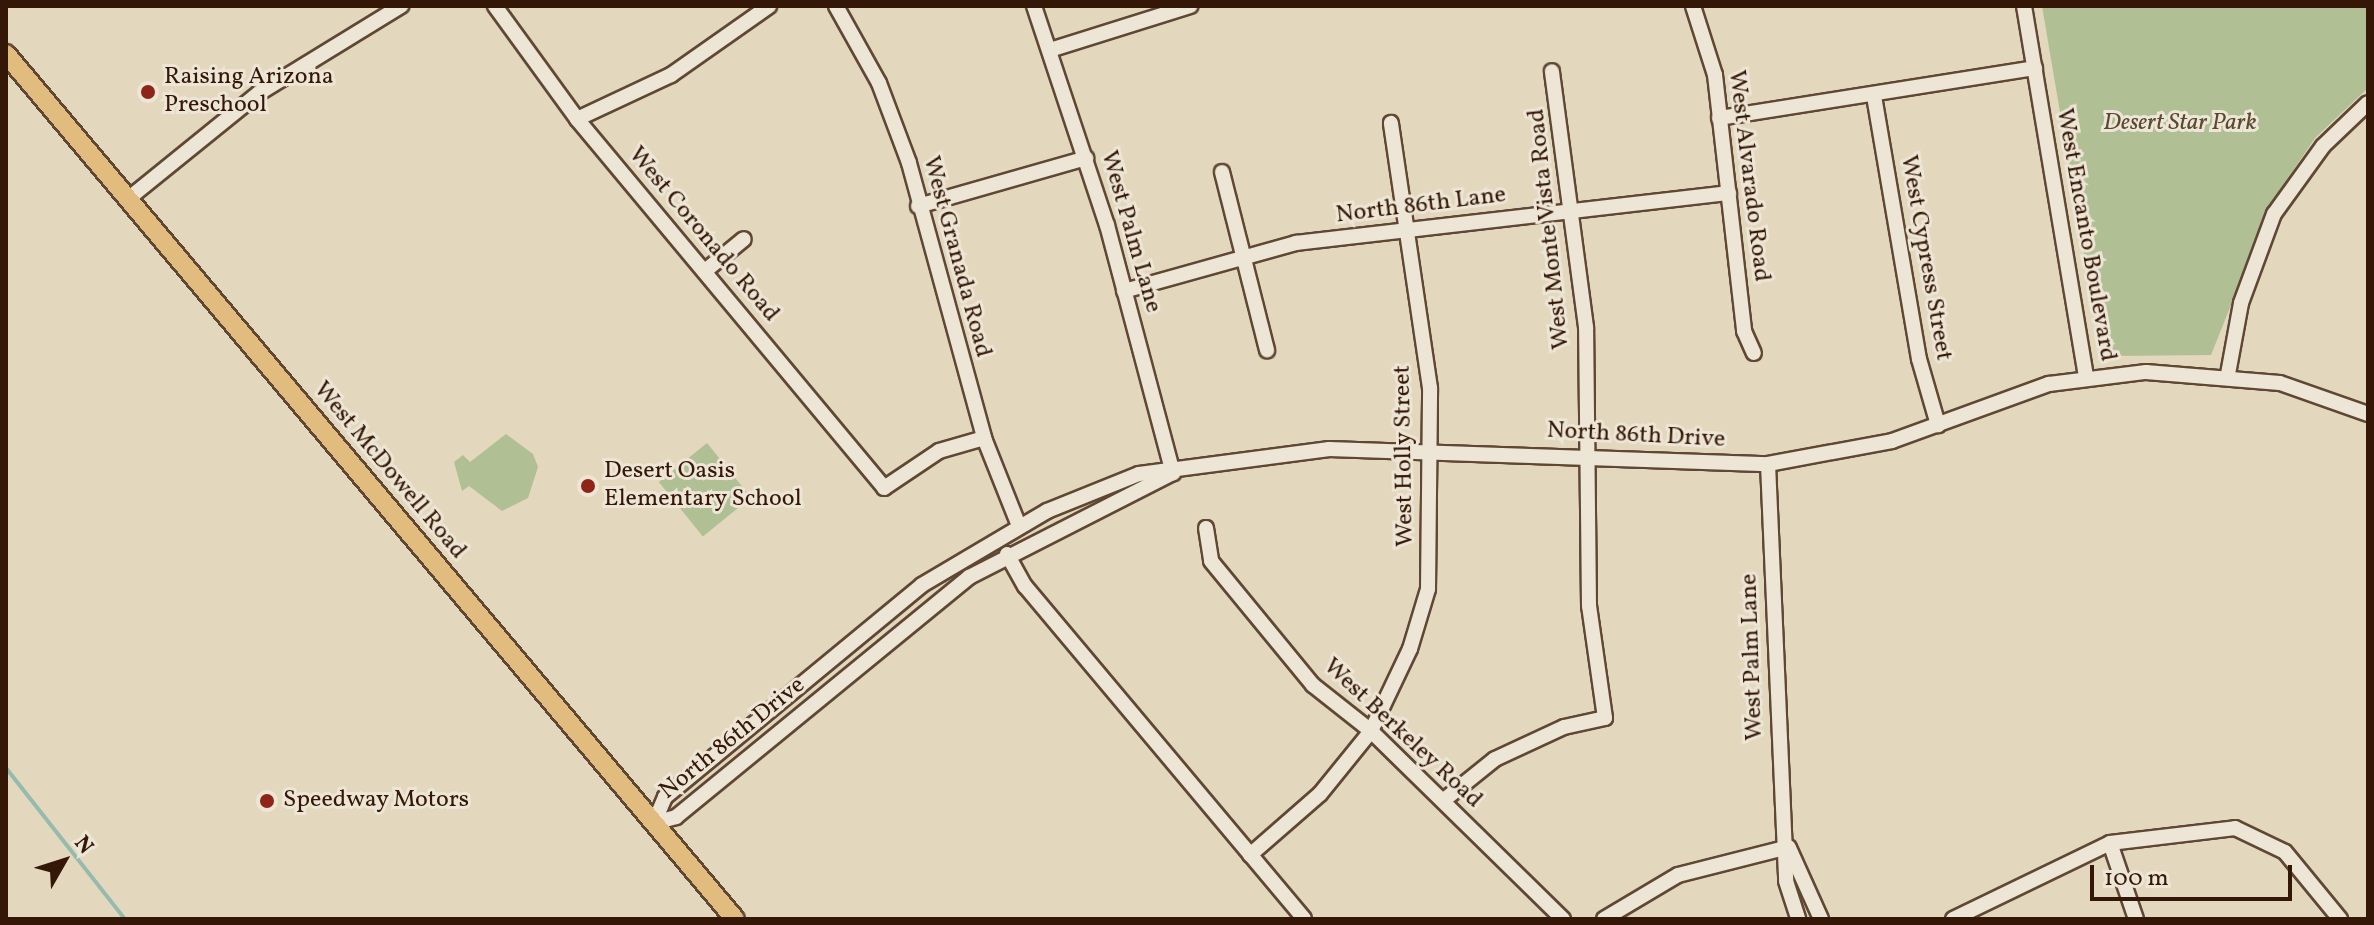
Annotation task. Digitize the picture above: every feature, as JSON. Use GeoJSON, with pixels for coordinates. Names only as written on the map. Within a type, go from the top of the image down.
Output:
{"type":"FeatureCollection","features":[{"type":"Feature","properties":{"kind":"main road","name":"West McDowell Road"},"geometry":{"type":"LineString","coordinates":[[6,54],[735,919]]}},
{"type":"Feature","properties":{"kind":"street","name":"West Coronado Road"},"geometry":{"type":"LineString","coordinates":[[495,6],[577,119],[884,488],[939,451],[984,438]]}},
{"type":"Feature","properties":{"kind":"street"},"geometry":{"type":"LineString","coordinates":[[577,119],[671,75],[769,6]]}},
{"type":"Feature","properties":{"kind":"street","name":"West Granada Road"},"geometry":{"type":"LineString","coordinates":[[836,6],[879,83],[918,206],[984,438],[1019,526]]}},
{"type":"Feature","properties":{"kind":"street","name":"West Palm Lane"},"geometry":{"type":"LineString","coordinates":[[1034,6],[1053,49],[1086,158],[1173,473]]}},
{"type":"Feature","properties":{"kind":"street"},"geometry":{"type":"LineString","coordinates":[[1053,49],[1190,6]]}},
{"type":"Feature","properties":{"kind":"street","name":"West Alvarado Road"},"geometry":{"type":"LineString","coordinates":[[1693,6],[1715,75],[1744,331],[1754,353]]}},
{"type":"Feature","properties":{"kind":"street","name":"West Encanto Boulevard"},"geometry":{"type":"LineString","coordinates":[[2024,6],[2086,377],[2228,374],[2368,414]]}},
{"type":"Feature","properties":{"kind":"street"},"geometry":{"type":"LineString","coordinates":[[128,199],[259,93],[398,7]]}},
{"type":"Feature","properties":{"kind":"street"},"geometry":{"type":"LineString","coordinates":[[1719,118],[1874,96],[2035,68]]}},
{"type":"Feature","properties":{"kind":"street","name":"West Monte Vista Road"},"geometry":{"type":"LineString","coordinates":[[1444,800],[1495,759],[1564,727],[1605,718],[1589,606],[1586,327],[1552,71]]}},
{"type":"Feature","properties":{"kind":"street","name":"West Cypress Street"},"geometry":{"type":"LineString","coordinates":[[1874,96],[1919,359],[1938,425]]}},
{"type":"Feature","properties":{"kind":"street"},"geometry":{"type":"LineString","coordinates":[[2228,374],[2241,303],[2274,214],[2323,146],[2368,103]]}},
{"type":"Feature","properties":{"kind":"street","name":"West Holly Street"},"geometry":{"type":"LineString","coordinates":[[1250,855],[1320,794],[1371,731],[1410,649],[1428,589],[1430,450],[1412,233],[1391,123]]}},
{"type":"Feature","properties":{"kind":"street"},"geometry":{"type":"LineString","coordinates":[[918,206],[1086,158]]}},
{"type":"Feature","properties":{"kind":"street"},"geometry":{"type":"LineString","coordinates":[[1222,172],[1267,350]]}},
{"type":"Feature","properties":{"kind":"street","name":"North 86th Lane"},"geometry":{"type":"LineString","coordinates":[[1124,291],[1296,243],[1412,233],[1568,209],[1729,193]]}},
{"type":"Feature","properties":{"kind":"street"},"geometry":{"type":"LineString","coordinates":[[705,271],[744,239]]}},
{"type":"Feature","properties":{"kind":"street","name":"North 86th Drive"},"geometry":{"type":"LineString","coordinates":[[654,823],[665,797],[942,571],[1019,526],[1139,474],[1173,473],[1329,449],[1430,450],[1768,464],[1855,452],[1938,425],[2018,393],[2086,377]]}},
{"type":"Feature","properties":{"kind":"street","name":"West Palm Lane"},"geometry":{"type":"LineString","coordinates":[[1768,464],[1777,731],[1789,847],[1786,881],[1798,919]]}},
{"type":"Feature","properties":{"kind":"street","name":"North 86th Drive"},"geometry":{"type":"LineString","coordinates":[[654,823],[676,817],[954,589],[1007,554],[1146,493],[1173,473]]}},
{"type":"Feature","properties":{"kind":"street","name":"West Berkeley Road"},"geometry":{"type":"LineString","coordinates":[[1206,528],[1211,561],[1313,685],[1371,731],[1563,919]]}},
{"type":"Feature","properties":{"kind":"street"},"geometry":{"type":"LineString","coordinates":[[1007,554],[1025,586],[1304,919]]}},
{"type":"Feature","properties":{"kind":"street"},"geometry":{"type":"LineString","coordinates":[[942,571],[954,589]]}},
{"type":"Feature","properties":{"kind":"street"},"geometry":{"type":"LineString","coordinates":[[1956,918],[2110,843],[2197,828],[2258,833],[2285,852],[2340,919]]}},
{"type":"Feature","properties":{"kind":"street"},"geometry":{"type":"LineString","coordinates":[[2110,843],[2136,919]]}},
{"type":"Feature","properties":{"kind":"street"},"geometry":{"type":"LineString","coordinates":[[1604,919],[1678,875],[1789,847]]}},
{"type":"Feature","properties":{"kind":"street","name":"West Palm Lane"},"geometry":{"type":"LineString","coordinates":[[1789,847],[1821,919]]}},
{"type":"Feature","properties":{"kind":"green space","name":"Desert Star Park"},"geometry":{"type":"Polygon","coordinates":[[[2042,6],[2368,6],[2368,88],[2315,138],[2273,200],[2211,355],[2112,356],[2100,348],[2042,6]]]}},
{"type":"Feature","properties":{"kind":"green space"},"geometry":{"type":"Polygon","coordinates":[[[506,434],[533,454],[538,467],[528,498],[502,511],[469,486],[462,491],[454,462],[463,455],[470,462],[506,434]]]}},
{"type":"Feature","properties":{"kind":"green space"},"geometry":{"type":"Polygon","coordinates":[[[707,443],[751,497],[703,536],[659,482],[707,443]]]}},
{"type":"Feature","properties":{"kind":"waterway"},"geometry":{"type":"LineString","coordinates":[[6,768],[125,919]]}},
{"type":"Feature","properties":{"kind":"place","name":"Raising Arizona Preschool"},"geometry":{"type":"Point","coordinates":[148,92]}},
{"type":"Feature","properties":{"kind":"place","name":"Desert Oasis Elementary School"},"geometry":{"type":"Point","coordinates":[588,486]}},
{"type":"Feature","properties":{"kind":"place","name":"Speedway Motors"},"geometry":{"type":"Point","coordinates":[267,801]}}]}
